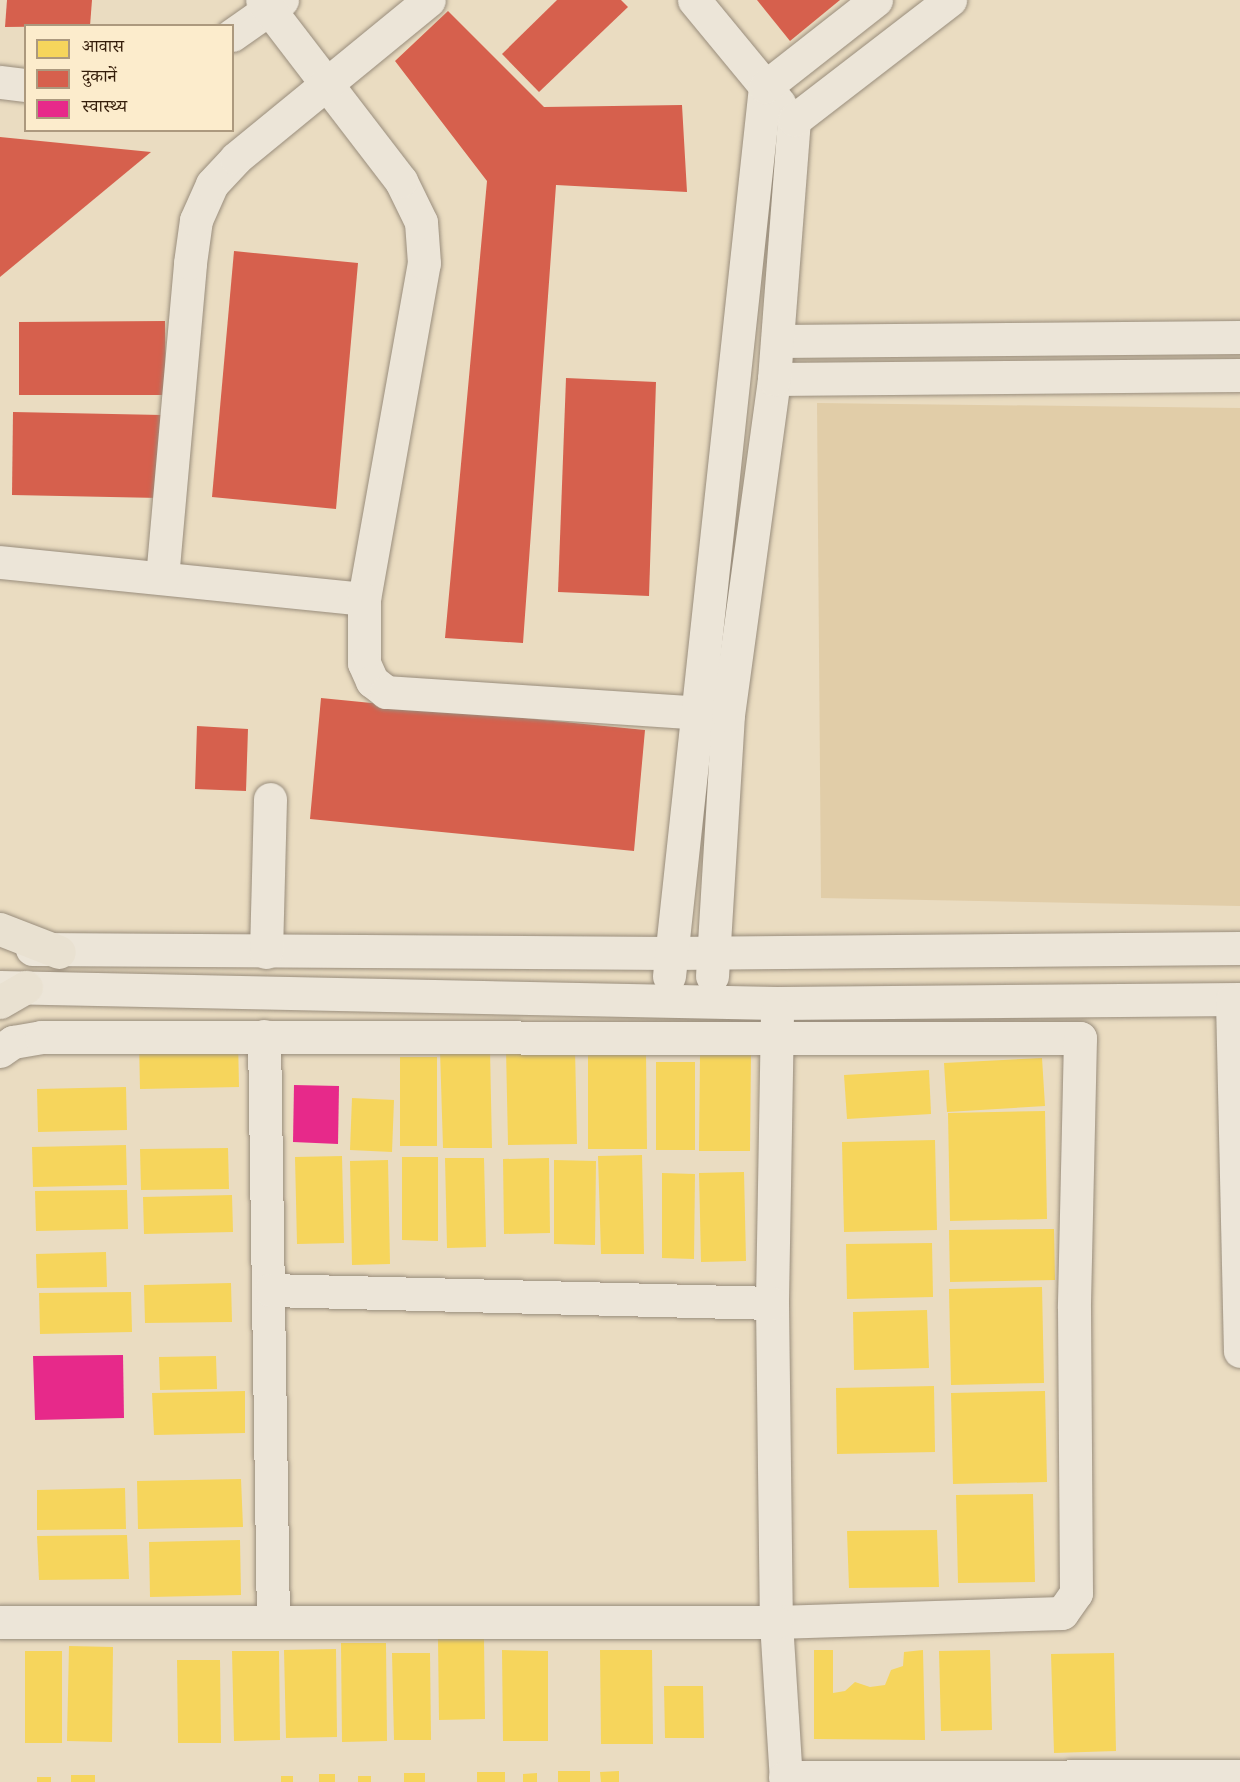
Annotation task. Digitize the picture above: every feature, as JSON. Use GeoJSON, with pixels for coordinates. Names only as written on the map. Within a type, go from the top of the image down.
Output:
{"type":"FeatureCollection","features":[{"type":"Feature","properties":{"kind":"main road"},"geometry":{"type":"LineString","coordinates":[[0,929],[59,952]]}},
{"type":"Feature","properties":{"kind":"street"},"geometry":{"type":"LineString","coordinates":[[162,579],[196,220],[212,184],[236,158],[429,0]]}},
{"type":"Feature","properties":{"kind":"street"},"geometry":{"type":"LineString","coordinates":[[667,999],[671,953],[774,379],[794,120],[694,0]]}},
{"type":"Feature","properties":{"kind":"street"},"geometry":{"type":"LineString","coordinates":[[712,1000],[713,714],[765,87],[876,0]]}},
{"type":"Feature","properties":{"kind":"street"},"geometry":{"type":"LineString","coordinates":[[794,120],[950,0]]}},
{"type":"Feature","properties":{"kind":"street"},"geometry":{"type":"LineString","coordinates":[[234,33],[272,3],[326,84],[401,182],[421,222],[424,263],[364,599],[364,663],[372,681],[386,692],[713,714]]}},
{"type":"Feature","properties":{"kind":"street"},"geometry":{"type":"LineString","coordinates":[[0,82],[24,85]]}},
{"type":"Feature","properties":{"kind":"street"},"geometry":{"type":"LineString","coordinates":[[778,341],[1240,337]]}},
{"type":"Feature","properties":{"kind":"street"},"geometry":{"type":"LineString","coordinates":[[774,379],[1240,375]]}},
{"type":"Feature","properties":{"kind":"street"},"geometry":{"type":"LineString","coordinates":[[0,562],[364,599]]}},
{"type":"Feature","properties":{"kind":"street"},"geometry":{"type":"LineString","coordinates":[[266,952],[270,800]]}},
{"type":"Feature","properties":{"kind":"street"},"geometry":{"type":"LineString","coordinates":[[0,947],[59,952],[671,953],[1240,948]]}},
{"type":"Feature","properties":{"kind":"street"},"geometry":{"type":"LineString","coordinates":[[9,992],[667,999],[777,1003],[1236,1000],[1240,1351]]}},
{"type":"Feature","properties":{"kind":"street"},"geometry":{"type":"LineString","coordinates":[[777,1003],[772,1303],[776,1622],[785,1779],[1240,1776]]}},
{"type":"Feature","properties":{"kind":"street"},"geometry":{"type":"LineString","coordinates":[[264,1036],[270,1290],[273,1620]]}},
{"type":"Feature","properties":{"kind":"street"},"geometry":{"type":"LineString","coordinates":[[0,1051],[13,1042],[41,1037],[1080,1038],[1074,1296],[1073,1601],[1062,1613],[776,1622],[273,1620],[0,1622]]}},
{"type":"Feature","properties":{"kind":"street"},"geometry":{"type":"LineString","coordinates":[[270,1290],[772,1303]]}},
{"type":"Feature","properties":{"kind":"shaded area"},"geometry":{"type":"Polygon","coordinates":[[[817,403],[1240,408],[1240,906],[821,898],[817,403]]]}},
{"type":"Feature","properties":{"kind":"building: आवास"},"geometry":{"type":"Polygon","coordinates":[[[238,1039],[239,1087],[140,1089],[139,1041],[238,1039]]]}},
{"type":"Feature","properties":{"kind":"building: आवास"},"geometry":{"type":"Polygon","coordinates":[[[575,1048],[577,1144],[508,1145],[506,1049],[575,1048]]]}},
{"type":"Feature","properties":{"kind":"building: आवास"},"geometry":{"type":"Polygon","coordinates":[[[440,1050],[490,1050],[492,1148],[443,1148],[440,1050]]]}},
{"type":"Feature","properties":{"kind":"building: आवास"},"geometry":{"type":"Polygon","coordinates":[[[588,1051],[646,1051],[647,1149],[588,1149],[588,1051]]]}},
{"type":"Feature","properties":{"kind":"building: आवास"},"geometry":{"type":"Polygon","coordinates":[[[700,1054],[751,1054],[750,1151],[699,1151],[700,1054]]]}},
{"type":"Feature","properties":{"kind":"building: आवास"},"geometry":{"type":"Polygon","coordinates":[[[400,1057],[437,1057],[437,1146],[400,1146],[400,1057]]]}},
{"type":"Feature","properties":{"kind":"building: आवास"},"geometry":{"type":"Polygon","coordinates":[[[1042,1058],[1045,1106],[947,1112],[944,1063],[1042,1058]]]}},
{"type":"Feature","properties":{"kind":"building: आवास"},"geometry":{"type":"Polygon","coordinates":[[[656,1062],[695,1062],[695,1150],[656,1150],[656,1062]]]}},
{"type":"Feature","properties":{"kind":"building: आवास"},"geometry":{"type":"Polygon","coordinates":[[[929,1070],[931,1114],[847,1119],[844,1075],[929,1070]]]}},
{"type":"Feature","properties":{"kind":"building: आवास"},"geometry":{"type":"Polygon","coordinates":[[[126,1087],[127,1130],[38,1132],[37,1089],[126,1087]]]}},
{"type":"Feature","properties":{"kind":"building: आवास"},"geometry":{"type":"Polygon","coordinates":[[[352,1098],[394,1100],[392,1152],[350,1150],[352,1098]]]}},
{"type":"Feature","properties":{"kind":"building: आवास"},"geometry":{"type":"Polygon","coordinates":[[[1045,1111],[1047,1219],[950,1221],[948,1113],[1045,1111]]]}},
{"type":"Feature","properties":{"kind":"building: आवास"},"geometry":{"type":"Polygon","coordinates":[[[935,1140],[937,1230],[844,1232],[842,1142],[935,1140]]]}},
{"type":"Feature","properties":{"kind":"building: आवास"},"geometry":{"type":"Polygon","coordinates":[[[126,1145],[127,1185],[33,1187],[32,1147],[126,1145]]]}},
{"type":"Feature","properties":{"kind":"building: आवास"},"geometry":{"type":"Polygon","coordinates":[[[228,1148],[229,1189],[141,1190],[140,1149],[228,1148]]]}},
{"type":"Feature","properties":{"kind":"building: आवास"},"geometry":{"type":"Polygon","coordinates":[[[642,1155],[644,1254],[601,1254],[598,1156],[642,1155]]]}},
{"type":"Feature","properties":{"kind":"building: आवास"},"geometry":{"type":"Polygon","coordinates":[[[342,1156],[344,1243],[297,1244],[295,1157],[342,1156]]]}},
{"type":"Feature","properties":{"kind":"building: आवास"},"geometry":{"type":"Polygon","coordinates":[[[402,1157],[438,1157],[438,1241],[402,1240],[402,1157]]]}},
{"type":"Feature","properties":{"kind":"building: आवास"},"geometry":{"type":"Polygon","coordinates":[[[445,1158],[484,1158],[486,1247],[447,1248],[445,1158]]]}},
{"type":"Feature","properties":{"kind":"building: आवास"},"geometry":{"type":"Polygon","coordinates":[[[549,1158],[550,1233],[504,1234],[503,1159],[549,1158]]]}},
{"type":"Feature","properties":{"kind":"building: आवास"},"geometry":{"type":"Polygon","coordinates":[[[388,1160],[390,1264],[352,1265],[350,1161],[388,1160]]]}},
{"type":"Feature","properties":{"kind":"building: आवास"},"geometry":{"type":"Polygon","coordinates":[[[554,1160],[596,1161],[595,1245],[554,1244],[554,1160]]]}},
{"type":"Feature","properties":{"kind":"building: आवास"},"geometry":{"type":"Polygon","coordinates":[[[744,1172],[746,1261],[701,1262],[699,1173],[744,1172]]]}},
{"type":"Feature","properties":{"kind":"building: आवास"},"geometry":{"type":"Polygon","coordinates":[[[662,1173],[695,1174],[694,1259],[662,1258],[662,1173]]]}},
{"type":"Feature","properties":{"kind":"building: आवास"},"geometry":{"type":"Polygon","coordinates":[[[127,1190],[128,1229],[36,1231],[35,1191],[127,1190]]]}},
{"type":"Feature","properties":{"kind":"building: आवास"},"geometry":{"type":"Polygon","coordinates":[[[232,1195],[233,1232],[144,1234],[143,1197],[232,1195]]]}},
{"type":"Feature","properties":{"kind":"building: आवास"},"geometry":{"type":"Polygon","coordinates":[[[1054,1229],[1055,1280],[950,1282],[949,1230],[1054,1229]]]}},
{"type":"Feature","properties":{"kind":"building: आवास"},"geometry":{"type":"Polygon","coordinates":[[[932,1243],[933,1297],[847,1299],[846,1244],[932,1243]]]}},
{"type":"Feature","properties":{"kind":"building: आवास"},"geometry":{"type":"Polygon","coordinates":[[[106,1252],[107,1287],[37,1288],[36,1254],[106,1252]]]}},
{"type":"Feature","properties":{"kind":"building: आवास"},"geometry":{"type":"Polygon","coordinates":[[[231,1283],[232,1322],[145,1323],[144,1285],[231,1283]]]}},
{"type":"Feature","properties":{"kind":"building: आवास"},"geometry":{"type":"Polygon","coordinates":[[[1042,1287],[1044,1383],[951,1385],[949,1289],[1042,1287]]]}},
{"type":"Feature","properties":{"kind":"building: आवास"},"geometry":{"type":"Polygon","coordinates":[[[131,1292],[132,1332],[40,1334],[39,1293],[131,1292]]]}},
{"type":"Feature","properties":{"kind":"building: आवास"},"geometry":{"type":"Polygon","coordinates":[[[927,1310],[929,1368],[854,1370],[853,1312],[927,1310]]]}},
{"type":"Feature","properties":{"kind":"building: आवास"},"geometry":{"type":"Polygon","coordinates":[[[216,1356],[217,1389],[160,1390],[159,1357],[216,1356]]]}},
{"type":"Feature","properties":{"kind":"building: आवास"},"geometry":{"type":"Polygon","coordinates":[[[934,1386],[935,1452],[837,1454],[836,1388],[934,1386]]]}},
{"type":"Feature","properties":{"kind":"building: आवास"},"geometry":{"type":"Polygon","coordinates":[[[245,1391],[245,1433],[154,1435],[152,1393],[245,1391]]]}},
{"type":"Feature","properties":{"kind":"building: आवास"},"geometry":{"type":"Polygon","coordinates":[[[1045,1391],[1047,1482],[953,1484],[951,1393],[1045,1391]]]}},
{"type":"Feature","properties":{"kind":"building: आवास"},"geometry":{"type":"Polygon","coordinates":[[[241,1479],[243,1527],[138,1529],[137,1481],[241,1479]]]}},
{"type":"Feature","properties":{"kind":"building: आवास"},"geometry":{"type":"Polygon","coordinates":[[[125,1488],[126,1529],[37,1530],[37,1490],[125,1488]]]}},
{"type":"Feature","properties":{"kind":"building: आवास"},"geometry":{"type":"Polygon","coordinates":[[[1033,1494],[1035,1582],[958,1583],[956,1495],[1033,1494]]]}},
{"type":"Feature","properties":{"kind":"building: आवास"},"geometry":{"type":"Polygon","coordinates":[[[937,1530],[939,1587],[849,1588],[847,1531],[937,1530]]]}},
{"type":"Feature","properties":{"kind":"building: आवास"},"geometry":{"type":"Polygon","coordinates":[[[127,1535],[129,1579],[39,1580],[37,1536],[127,1535]]]}},
{"type":"Feature","properties":{"kind":"building: आवास"},"geometry":{"type":"Polygon","coordinates":[[[240,1540],[241,1595],[150,1597],[149,1542],[240,1540]]]}},
{"type":"Feature","properties":{"kind":"building: आवास"},"geometry":{"type":"Polygon","coordinates":[[[438,1639],[484,1639],[485,1719],[439,1720],[438,1639]]]}},
{"type":"Feature","properties":{"kind":"building: आवास"},"geometry":{"type":"Polygon","coordinates":[[[341,1643],[386,1643],[387,1741],[342,1742],[341,1643]]]}},
{"type":"Feature","properties":{"kind":"building: आवास"},"geometry":{"type":"Polygon","coordinates":[[[69,1646],[113,1647],[112,1742],[67,1741],[69,1646]]]}},
{"type":"Feature","properties":{"kind":"building: आवास"},"geometry":{"type":"Polygon","coordinates":[[[336,1649],[337,1737],[286,1738],[284,1650],[336,1649]]]}},
{"type":"Feature","properties":{"kind":"building: आवास"},"geometry":{"type":"Polygon","coordinates":[[[502,1650],[548,1651],[548,1741],[503,1741],[502,1650]]]}},
{"type":"Feature","properties":{"kind":"building: आवास"},"geometry":{"type":"Polygon","coordinates":[[[600,1650],[652,1650],[653,1744],[601,1744],[600,1650]]]}},
{"type":"Feature","properties":{"kind":"building: आवास"},"geometry":{"type":"Polygon","coordinates":[[[814,1650],[833,1650],[833,1693],[845,1691],[855,1682],[870,1687],[885,1685],[891,1670],[903,1666],[904,1652],[923,1650],[925,1740],[814,1739],[814,1650]]]}},
{"type":"Feature","properties":{"kind":"building: आवास"},"geometry":{"type":"Polygon","coordinates":[[[990,1650],[992,1730],[941,1731],[939,1651],[990,1650]]]}},
{"type":"Feature","properties":{"kind":"building: आवास"},"geometry":{"type":"Polygon","coordinates":[[[25,1651],[62,1651],[62,1743],[25,1743],[25,1651]]]}},
{"type":"Feature","properties":{"kind":"building: आवास"},"geometry":{"type":"Polygon","coordinates":[[[232,1651],[279,1651],[280,1740],[234,1741],[232,1651]]]}},
{"type":"Feature","properties":{"kind":"building: आवास"},"geometry":{"type":"Polygon","coordinates":[[[392,1653],[430,1653],[431,1740],[394,1740],[392,1653]]]}},
{"type":"Feature","properties":{"kind":"building: आवास"},"geometry":{"type":"Polygon","coordinates":[[[1114,1653],[1116,1751],[1054,1753],[1051,1654],[1114,1653]]]}},
{"type":"Feature","properties":{"kind":"building: आवास"},"geometry":{"type":"Polygon","coordinates":[[[177,1660],[220,1660],[221,1743],[178,1743],[177,1660]]]}},
{"type":"Feature","properties":{"kind":"building: आवास"},"geometry":{"type":"Polygon","coordinates":[[[664,1686],[703,1686],[704,1738],[665,1738],[664,1686]]]}},
{"type":"Feature","properties":{"kind":"building: आवास"},"geometry":{"type":"Polygon","coordinates":[[[558,1771],[590,1771],[590,1782],[558,1782],[558,1771]]]}},
{"type":"Feature","properties":{"kind":"building: आवास"},"geometry":{"type":"Polygon","coordinates":[[[619,1771],[619,1782],[601,1782],[600,1772],[619,1771]]]}},
{"type":"Feature","properties":{"kind":"building: आवास"},"geometry":{"type":"Polygon","coordinates":[[[477,1772],[505,1772],[505,1782],[477,1782],[477,1772]]]}},
{"type":"Feature","properties":{"kind":"building: आवास"},"geometry":{"type":"Polygon","coordinates":[[[404,1773],[425,1773],[425,1782],[404,1782],[404,1773]]]}},
{"type":"Feature","properties":{"kind":"building: आवास"},"geometry":{"type":"Polygon","coordinates":[[[537,1773],[537,1782],[523,1782],[523,1774],[537,1773]]]}},
{"type":"Feature","properties":{"kind":"building: आवास"},"geometry":{"type":"Polygon","coordinates":[[[319,1774],[335,1774],[335,1782],[319,1782],[319,1774]]]}},
{"type":"Feature","properties":{"kind":"building: आवास"},"geometry":{"type":"Polygon","coordinates":[[[71,1775],[95,1775],[95,1782],[71,1782],[71,1775]]]}},
{"type":"Feature","properties":{"kind":"building: आवास"},"geometry":{"type":"Polygon","coordinates":[[[281,1776],[293,1776],[293,1782],[281,1782],[281,1776]]]}},
{"type":"Feature","properties":{"kind":"building: आवास"},"geometry":{"type":"Polygon","coordinates":[[[358,1776],[371,1776],[371,1782],[358,1782],[358,1776]]]}},
{"type":"Feature","properties":{"kind":"building: आवास"},"geometry":{"type":"Polygon","coordinates":[[[37,1777],[51,1777],[51,1782],[37,1782],[37,1777]]]}},
{"type":"Feature","properties":{"kind":"building: दुकानें"},"geometry":{"type":"Polygon","coordinates":[[[7,0],[92,0],[90,24],[24,24],[24,27],[5,27],[7,0]]]}},
{"type":"Feature","properties":{"kind":"building: दुकानें"},"geometry":{"type":"Polygon","coordinates":[[[557,0],[621,0],[628,7],[539,92],[502,54],[557,0]]]}},
{"type":"Feature","properties":{"kind":"building: दुकानें"},"geometry":{"type":"Polygon","coordinates":[[[757,0],[840,0],[790,41],[757,0]]]}},
{"type":"Feature","properties":{"kind":"building: दुकानें"},"geometry":{"type":"Polygon","coordinates":[[[448,11],[544,107],[682,105],[687,192],[556,185],[523,643],[445,638],[487,181],[395,61],[448,11]]]}},
{"type":"Feature","properties":{"kind":"building: दुकानें"},"geometry":{"type":"Polygon","coordinates":[[[0,137],[151,152],[0,277],[0,137]]]}},
{"type":"Feature","properties":{"kind":"building: दुकानें"},"geometry":{"type":"Polygon","coordinates":[[[234,251],[358,263],[336,509],[212,497],[234,251]]]}},
{"type":"Feature","properties":{"kind":"building: दुकानें"},"geometry":{"type":"Polygon","coordinates":[[[165,321],[166,395],[19,395],[19,322],[165,321]]]}},
{"type":"Feature","properties":{"kind":"building: दुकानें"},"geometry":{"type":"Polygon","coordinates":[[[566,378],[656,382],[649,596],[558,592],[566,378]]]}},
{"type":"Feature","properties":{"kind":"building: दुकानें"},"geometry":{"type":"Polygon","coordinates":[[[13,412],[162,415],[160,498],[12,495],[13,412]]]}},
{"type":"Feature","properties":{"kind":"building: दुकानें"},"geometry":{"type":"Polygon","coordinates":[[[321,698],[645,730],[634,851],[310,819],[321,698]]]}},
{"type":"Feature","properties":{"kind":"building: दुकानें"},"geometry":{"type":"Polygon","coordinates":[[[197,726],[248,729],[246,791],[195,789],[197,726]]]}},
{"type":"Feature","properties":{"kind":"building: स्वास्थ्य"},"geometry":{"type":"Polygon","coordinates":[[[294,1085],[339,1086],[338,1144],[293,1142],[294,1085]]]}},
{"type":"Feature","properties":{"kind":"building: स्वास्थ्य"},"geometry":{"type":"Polygon","coordinates":[[[123,1355],[124,1418],[35,1420],[33,1356],[123,1355]]]}}]}
